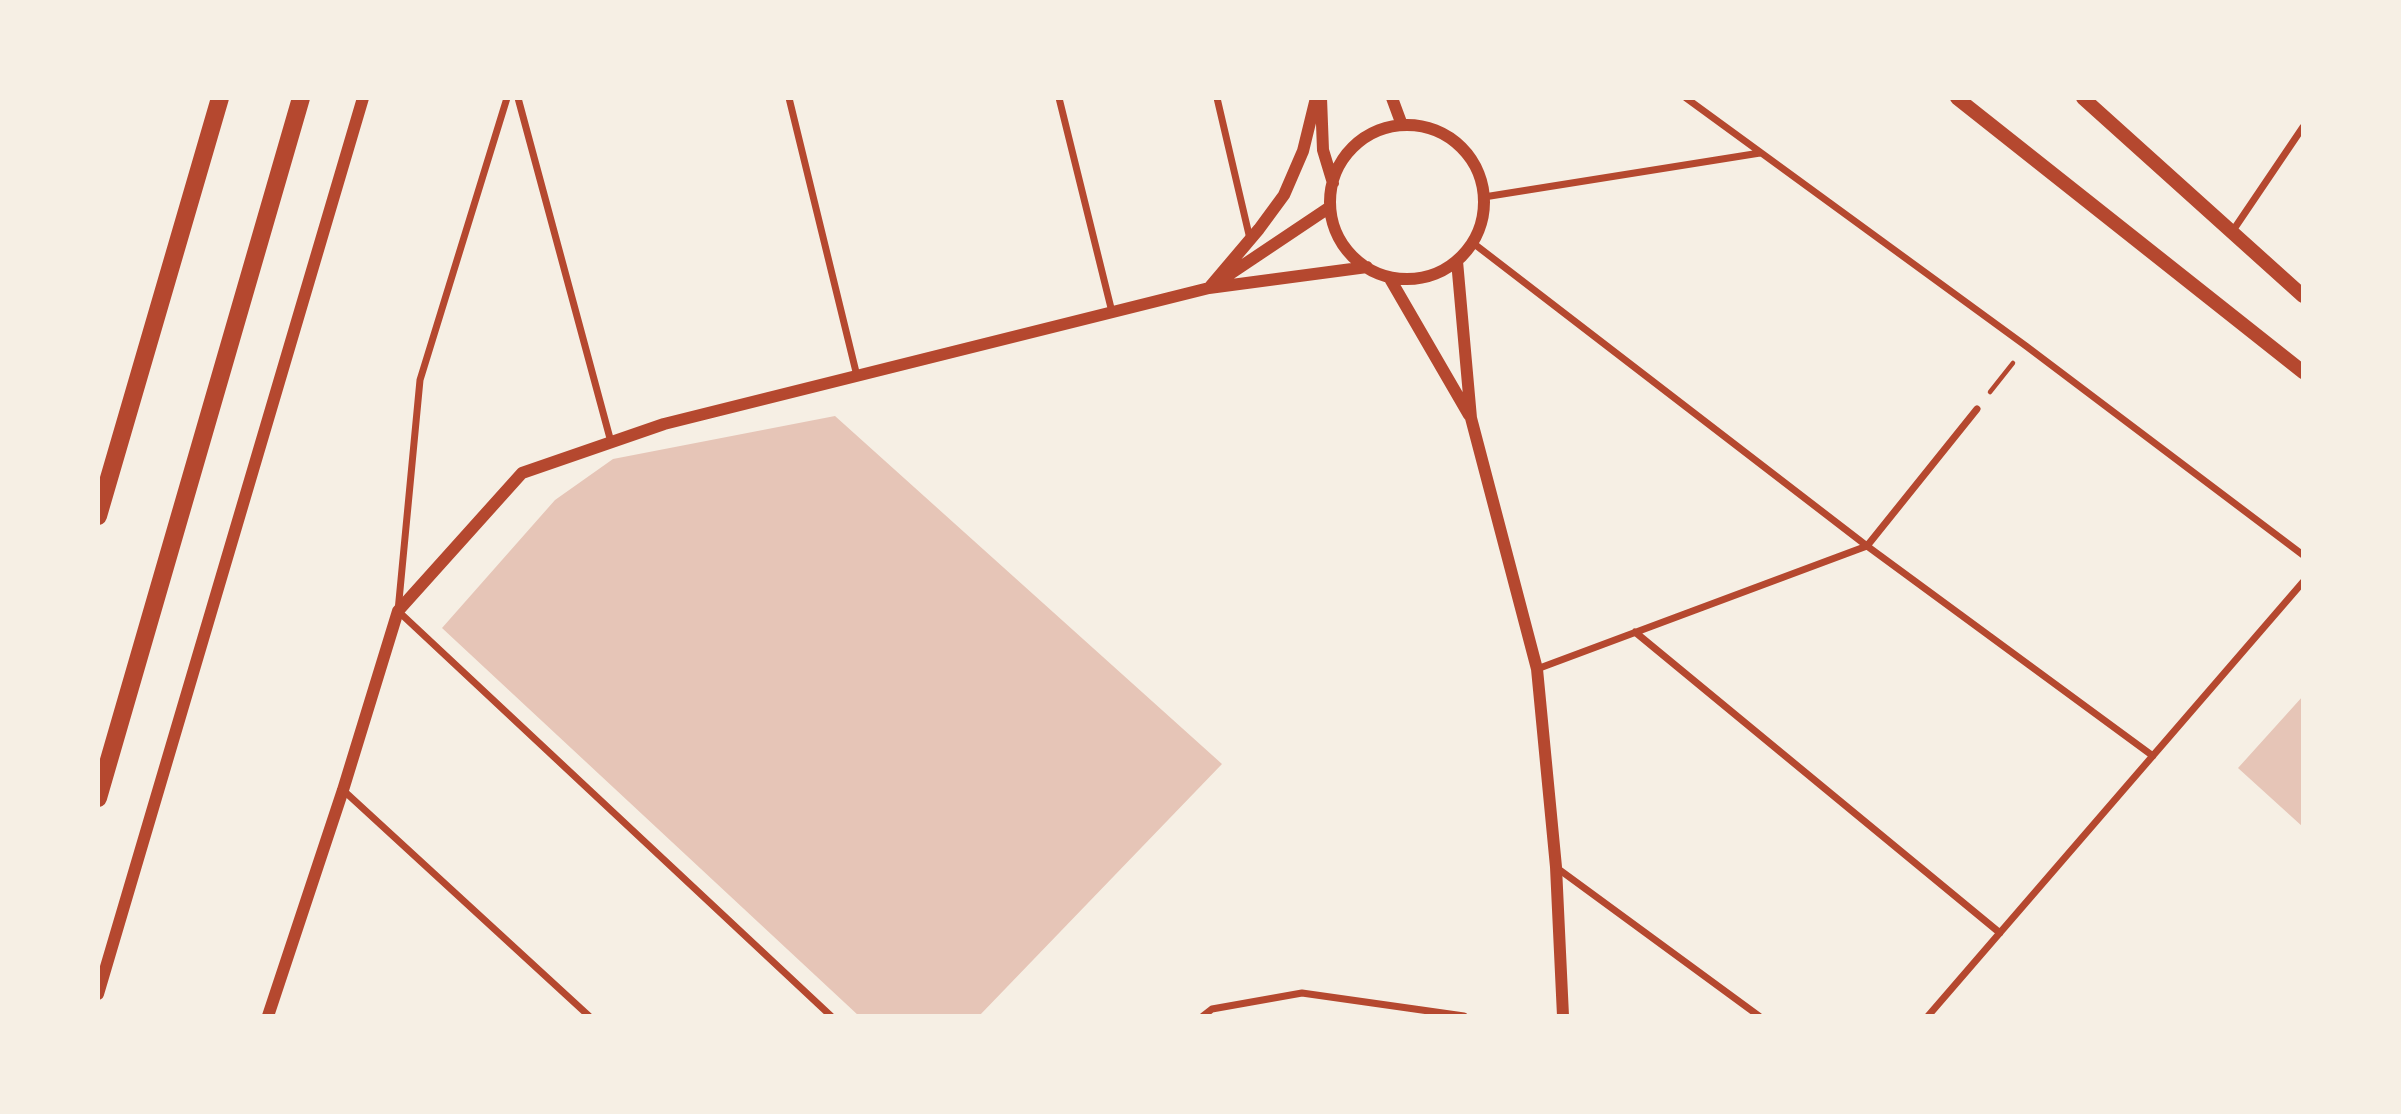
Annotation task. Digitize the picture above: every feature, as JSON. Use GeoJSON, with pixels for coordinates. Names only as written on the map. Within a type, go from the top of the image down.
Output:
{"type":"FeatureCollection","features":[{"type":"Feature","properties":{"kind":"main road"},"geometry":{"type":"LineString","coordinates":[[98,516],[220,98]]}},
{"type":"Feature","properties":{"kind":"main road"},"geometry":{"type":"LineString","coordinates":[[98,798],[301,98]]}},
{"type":"Feature","properties":{"kind":"main road"},"geometry":{"type":"LineString","coordinates":[[1957,98],[2303,372]]}},
{"type":"Feature","properties":{"kind":"main road"},"geometry":{"type":"LineString","coordinates":[[2083,98],[2303,296]]}},
{"type":"Feature","properties":{"kind":"street"},"geometry":{"type":"LineString","coordinates":[[98,994],[363,98]]}},
{"type":"Feature","properties":{"kind":"street"},"geometry":{"type":"LineString","coordinates":[[268,1016],[343,790],[398,611],[420,380],[507,98]]}},
{"type":"Feature","properties":{"kind":"street"},"geometry":{"type":"LineString","coordinates":[[518,98],[611,442]]}},
{"type":"Feature","properties":{"kind":"street"},"geometry":{"type":"LineString","coordinates":[[789,98],[858,376]]}},
{"type":"Feature","properties":{"kind":"street"},"geometry":{"type":"LineString","coordinates":[[1059,98],[1112,312]]}},
{"type":"Feature","properties":{"kind":"street"},"geometry":{"type":"LineString","coordinates":[[1217,98],[1251,239]]}},
{"type":"Feature","properties":{"kind":"street"},"geometry":{"type":"LineString","coordinates":[[1209,288],[1251,239],[1283,195],[1303,150],[1315,98]]}},
{"type":"Feature","properties":{"kind":"street"},"geometry":{"type":"LineString","coordinates":[[1321,98],[1323,150],[1333,183]]}},
{"type":"Feature","properties":{"kind":"street"},"geometry":{"type":"LineString","coordinates":[[1392,98],[1402,125]]}},
{"type":"Feature","properties":{"kind":"street"},"geometry":{"type":"LineString","coordinates":[[1686,98],[2025,346],[2303,555]]}},
{"type":"Feature","properties":{"kind":"street"},"geometry":{"type":"LineString","coordinates":[[1402,125],[1426,127],[1448,136],[1467,152],[1479,173],[1484,197],[1482,220],[1473,243],[1457,261],[1436,274],[1413,279],[1389,277],[1367,267],[1349,251],[1336,231],[1331,207],[1333,183],[1342,161],[1358,142],[1378,130],[1402,125]]}},
{"type":"Feature","properties":{"kind":"street"},"geometry":{"type":"LineString","coordinates":[[2232,232],[2303,127]]}},
{"type":"Feature","properties":{"kind":"street"},"geometry":{"type":"LineString","coordinates":[[1484,197],[1760,153]]}},
{"type":"Feature","properties":{"kind":"street"},"geometry":{"type":"LineString","coordinates":[[1209,288],[1331,207]]}},
{"type":"Feature","properties":{"kind":"street"},"geometry":{"type":"LineString","coordinates":[[1473,243],[1867,546],[2153,756]]}},
{"type":"Feature","properties":{"kind":"street"},"geometry":{"type":"LineString","coordinates":[[1457,261],[1471,418],[1537,669],[1556,867],[1563,1016]]}},
{"type":"Feature","properties":{"kind":"street"},"geometry":{"type":"LineString","coordinates":[[398,611],[522,473],[664,424],[1209,288],[1367,267]]}},
{"type":"Feature","properties":{"kind":"street"},"geometry":{"type":"LineString","coordinates":[[1389,277],[1471,418]]}},
{"type":"Feature","properties":{"kind":"street"},"geometry":{"type":"LineString","coordinates":[[1537,669],[1867,546],[1977,409]]}},
{"type":"Feature","properties":{"kind":"street"},"geometry":{"type":"LineString","coordinates":[[1928,1016],[2303,582]]}},
{"type":"Feature","properties":{"kind":"street"},"geometry":{"type":"LineString","coordinates":[[398,611],[831,1016]]}},
{"type":"Feature","properties":{"kind":"street"},"geometry":{"type":"LineString","coordinates":[[1635,632],[2000,933]]}},
{"type":"Feature","properties":{"kind":"street"},"geometry":{"type":"LineString","coordinates":[[343,790],[589,1016]]}},
{"type":"Feature","properties":{"kind":"street"},"geometry":{"type":"LineString","coordinates":[[1556,867],[1759,1016]]}},
{"type":"Feature","properties":{"kind":"street"},"geometry":{"type":"LineString","coordinates":[[1203,1016],[1212,1009],[1302,993],[1464,1016]]}},
{"type":"Feature","properties":{"kind":"path"},"geometry":{"type":"LineString","coordinates":[[1977,409],[2025,346]]}},
{"type":"Feature","properties":{"kind":"building"},"geometry":{"type":"Polygon","coordinates":[[[835,416],[1222,764],[979,1016],[859,1016],[442,628],[555,500],[613,459],[835,416]]]}},
{"type":"Feature","properties":{"kind":"building"},"geometry":{"type":"Polygon","coordinates":[[[2303,696],[2303,827],[2238,768],[2303,696]]]}}]}
